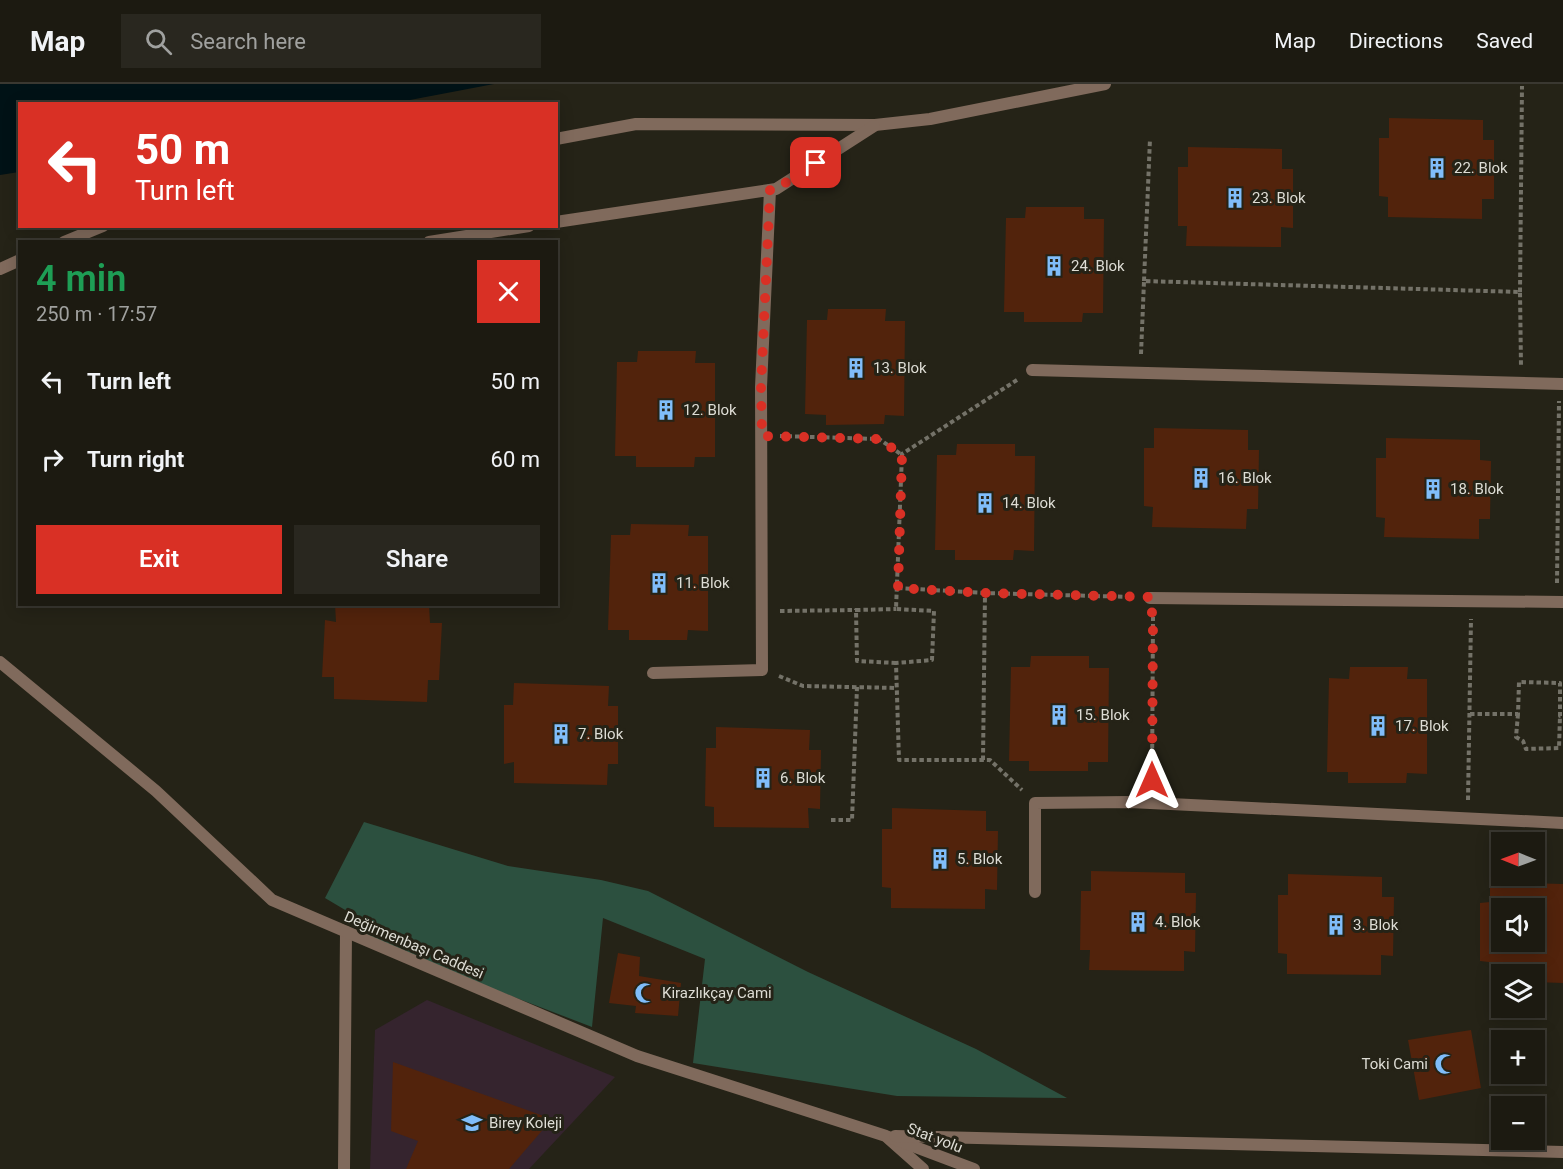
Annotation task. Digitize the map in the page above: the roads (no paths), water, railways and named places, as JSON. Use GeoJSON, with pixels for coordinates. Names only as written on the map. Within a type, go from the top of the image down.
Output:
{"type":"FeatureCollection","features":[{"type":"Feature","properties":{"kind":"street"},"geometry":{"type":"LineString","coordinates":[[558,139],[636,124],[875,125],[930,119],[1105,84]]}},
{"type":"Feature","properties":{"kind":"street"},"geometry":{"type":"LineString","coordinates":[[558,222],[776,189],[875,125]]}},
{"type":"Feature","properties":{"kind":"street"},"geometry":{"type":"LineString","coordinates":[[653,673],[762,670],[761,387],[770,190]]}},
{"type":"Feature","properties":{"kind":"street"},"geometry":{"type":"LineString","coordinates":[[69,240],[98,228]]}},
{"type":"Feature","properties":{"kind":"street"},"geometry":{"type":"LineString","coordinates":[[442,240],[516,228]]}},
{"type":"Feature","properties":{"kind":"street"},"geometry":{"type":"LineString","coordinates":[[0,268],[18,261]]}},
{"type":"Feature","properties":{"kind":"street"},"geometry":{"type":"LineString","coordinates":[[1032,370],[1561,384]]}},
{"type":"Feature","properties":{"kind":"street"},"geometry":{"type":"LineString","coordinates":[[1150,597],[1560,602]]}},
{"type":"Feature","properties":{"kind":"street","name":"Değirmenbaşı Caddesi"},"geometry":{"type":"LineString","coordinates":[[0,662],[156,791],[272,900],[637,1056],[886,1136]]}},
{"type":"Feature","properties":{"kind":"street"},"geometry":{"type":"LineString","coordinates":[[1035,892],[1035,803],[1152,803],[1563,823]]}},
{"type":"Feature","properties":{"kind":"street"},"geometry":{"type":"LineString","coordinates":[[344,1169],[346,932]]}},
{"type":"Feature","properties":{"kind":"street"},"geometry":{"type":"LineString","coordinates":[[886,1136],[1563,1152]]}},
{"type":"Feature","properties":{"kind":"street","name":"Stat yolu"},"geometry":{"type":"LineString","coordinates":[[886,1136],[923,1169]]}},
{"type":"Feature","properties":{"kind":"street","name":"Stat yolu"},"geometry":{"type":"LineString","coordinates":[[886,1136],[974,1169]]}},
{"type":"Feature","properties":{"kind":"place","name":"22. Blok"},"geometry":{"type":"Point","coordinates":[1437,168]}},
{"type":"Feature","properties":{"kind":"place","name":"23. Blok"},"geometry":{"type":"Point","coordinates":[1235,198]}},
{"type":"Feature","properties":{"kind":"place","name":"24. Blok"},"geometry":{"type":"Point","coordinates":[1054,266]}},
{"type":"Feature","properties":{"kind":"place","name":"13. Blok"},"geometry":{"type":"Point","coordinates":[856,368]}},
{"type":"Feature","properties":{"kind":"place","name":"12. Blok"},"geometry":{"type":"Point","coordinates":[666,410]}},
{"type":"Feature","properties":{"kind":"place","name":"16. Blok"},"geometry":{"type":"Point","coordinates":[1201,478]}},
{"type":"Feature","properties":{"kind":"place","name":"18. Blok"},"geometry":{"type":"Point","coordinates":[1433,489]}},
{"type":"Feature","properties":{"kind":"place","name":"14. Blok"},"geometry":{"type":"Point","coordinates":[985,503]}},
{"type":"Feature","properties":{"kind":"place","name":"11. Blok"},"geometry":{"type":"Point","coordinates":[659,583]}},
{"type":"Feature","properties":{"kind":"place","name":"15. Blok"},"geometry":{"type":"Point","coordinates":[1059,715]}},
{"type":"Feature","properties":{"kind":"place","name":"17. Blok"},"geometry":{"type":"Point","coordinates":[1378,726]}},
{"type":"Feature","properties":{"kind":"place","name":"7. Blok"},"geometry":{"type":"Point","coordinates":[561,734]}},
{"type":"Feature","properties":{"kind":"place","name":"6. Blok"},"geometry":{"type":"Point","coordinates":[763,778]}},
{"type":"Feature","properties":{"kind":"place","name":"5. Blok"},"geometry":{"type":"Point","coordinates":[940,859]}},
{"type":"Feature","properties":{"kind":"place","name":"4. Blok"},"geometry":{"type":"Point","coordinates":[1138,922]}},
{"type":"Feature","properties":{"kind":"place","name":"3. Blok"},"geometry":{"type":"Point","coordinates":[1336,925]}},
{"type":"Feature","properties":{"kind":"place","name":"Kirazlıkçay Cami"},"geometry":{"type":"Point","coordinates":[645,993]}},
{"type":"Feature","properties":{"kind":"place","name":"Toki Cami"},"geometry":{"type":"Point","coordinates":[1445,1064]}},
{"type":"Feature","properties":{"kind":"place","name":"Birey Koleji"},"geometry":{"type":"Point","coordinates":[472,1123]}}]}
